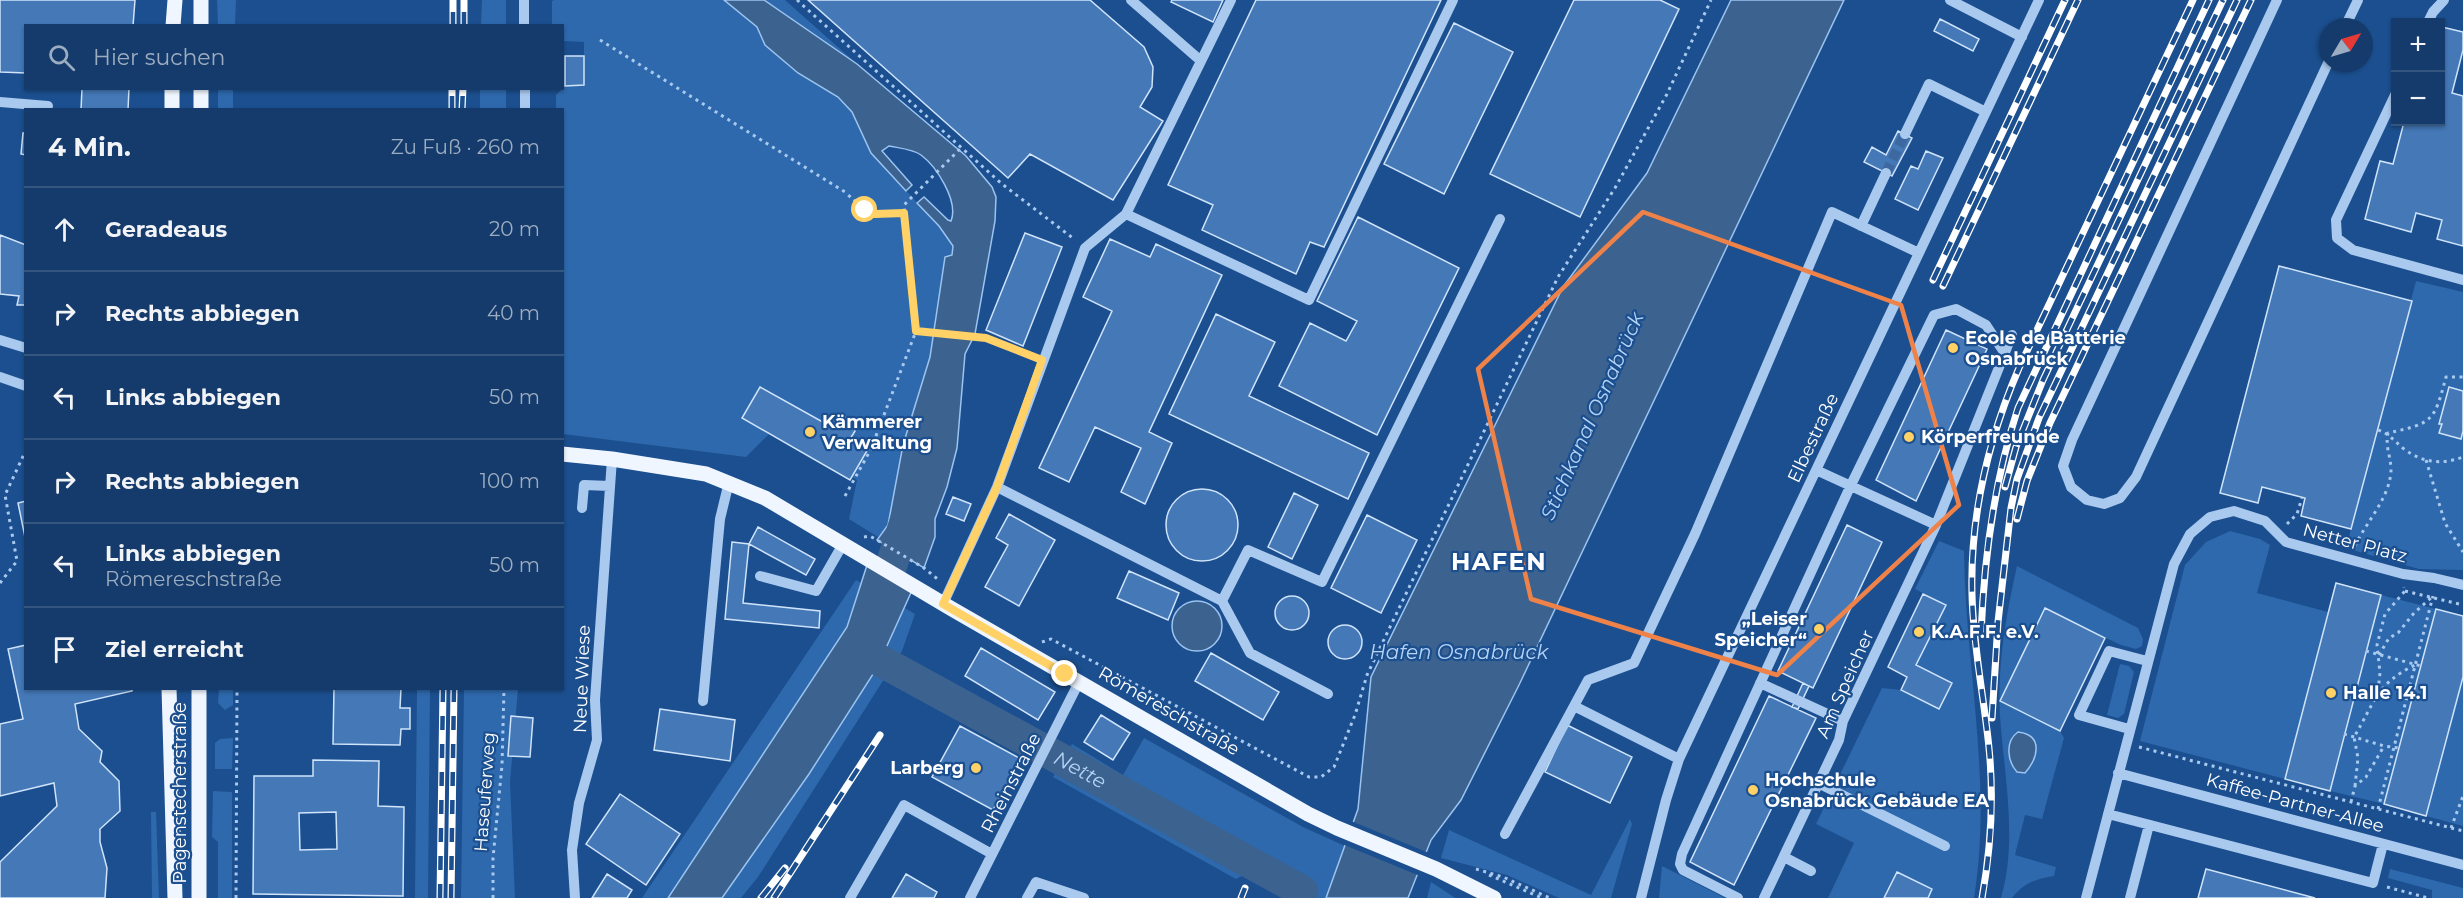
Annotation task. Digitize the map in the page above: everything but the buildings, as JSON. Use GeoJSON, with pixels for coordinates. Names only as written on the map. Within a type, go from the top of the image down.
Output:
{"type":"FeatureCollection","features":[{"type":"Feature","properties":{"kind":"main road"},"geometry":{"type":"LineString","coordinates":[[173,24],[175,0]]}},
{"type":"Feature","properties":{"kind":"main road"},"geometry":{"type":"LineString","coordinates":[[201,0],[201,24]]}},
{"type":"Feature","properties":{"kind":"main road"},"geometry":{"type":"LineString","coordinates":[[172,90],[172,108]]}},
{"type":"Feature","properties":{"kind":"main road"},"geometry":{"type":"LineString","coordinates":[[201,90],[201,108]]}},
{"type":"Feature","properties":{"kind":"main road","name":"Römereschstraße"},"geometry":{"type":"LineString","coordinates":[[564,454],[612,459],[706,474],[765,498],[943,604],[1308,814],[1436,868],[1494,898]]}},
{"type":"Feature","properties":{"kind":"main road","name":"Pagenstecherstraße"},"geometry":{"type":"LineString","coordinates":[[169,690],[175,898]]}},
{"type":"Feature","properties":{"kind":"main road","name":"Pagenstecherstraße"},"geometry":{"type":"LineString","coordinates":[[199,690],[200,898]]}},
{"type":"Feature","properties":{"kind":"street"},"geometry":{"type":"LineString","coordinates":[[524,0],[524,24]]}},
{"type":"Feature","properties":{"kind":"street"},"geometry":{"type":"LineString","coordinates":[[1131,0],[1201,62]]}},
{"type":"Feature","properties":{"kind":"street"},"geometry":{"type":"LineString","coordinates":[[943,604],[997,487],[1085,248],[1126,214],[1231,0]]}},
{"type":"Feature","properties":{"kind":"street"},"geometry":{"type":"LineString","coordinates":[[1126,214],[1309,300],[1453,0]]}},
{"type":"Feature","properties":{"kind":"street"},"geometry":{"type":"LineString","coordinates":[[1950,0],[2022,37]]}},
{"type":"Feature","properties":{"kind":"street","name":"Elbestraße"},"geometry":{"type":"LineString","coordinates":[[1641,898],[1657,832],[1679,759],[2040,0]]}},
{"type":"Feature","properties":{"kind":"street"},"geometry":{"type":"LineString","coordinates":[[2277,0],[2072,440],[2063,466],[2071,487],[2087,500],[2104,504],[2120,498],[2136,477],[2324,72]]}},
{"type":"Feature","properties":{"kind":"street"},"geometry":{"type":"LineString","coordinates":[[2349,18],[2358,0]]}},
{"type":"Feature","properties":{"kind":"street"},"geometry":{"type":"LineString","coordinates":[[2430,18],[2444,0]]}},
{"type":"Feature","properties":{"kind":"street"},"geometry":{"type":"LineString","coordinates":[[1905,134],[1929,84],[1986,112]]}},
{"type":"Feature","properties":{"kind":"street"},"geometry":{"type":"LineString","coordinates":[[525,90],[525,108]]}},
{"type":"Feature","properties":{"kind":"street"},"geometry":{"type":"LineString","coordinates":[[0,102],[48,106]]}},
{"type":"Feature","properties":{"kind":"street"},"geometry":{"type":"LineString","coordinates":[[2391,104],[2336,220],[2337,238],[2353,250],[2463,280]]}},
{"type":"Feature","properties":{"kind":"street"},"geometry":{"type":"LineString","coordinates":[[1861,226],[1886,173]]}},
{"type":"Feature","properties":{"kind":"street"},"geometry":{"type":"LineString","coordinates":[[1505,834],[1588,680],[1634,663],[1695,534],[1832,212],[1919,253]]}},
{"type":"Feature","properties":{"kind":"street"},"geometry":{"type":"LineString","coordinates":[[1222,601],[1248,550],[1322,582],[1500,219]]}},
{"type":"Feature","properties":{"kind":"street"},"geometry":{"type":"LineString","coordinates":[[1738,898],[1683,870],[1680,864],[1682,854],[1850,487],[1934,315],[1956,309],[1986,326],[2004,352]]}},
{"type":"Feature","properties":{"kind":"street","name":"Am Speicher"},"geometry":{"type":"LineString","coordinates":[[1764,898],[1839,740],[1843,721],[1936,525],[2012,335]]}},
{"type":"Feature","properties":{"kind":"street"},"geometry":{"type":"LineString","coordinates":[[0,340],[24,347]]}},
{"type":"Feature","properties":{"kind":"street"},"geometry":{"type":"LineString","coordinates":[[0,377],[24,385]]}},
{"type":"Feature","properties":{"kind":"street","name":"Neue Wiese"},"geometry":{"type":"LineString","coordinates":[[574,898],[572,849],[579,802],[597,740],[595,700],[612,459]]}},
{"type":"Feature","properties":{"kind":"street"},"geometry":{"type":"LineString","coordinates":[[1816,470],[1936,525]]}},
{"type":"Feature","properties":{"kind":"street"},"geometry":{"type":"LineString","coordinates":[[703,701],[720,519],[729,482]]}},
{"type":"Feature","properties":{"kind":"street"},"geometry":{"type":"LineString","coordinates":[[582,508],[584,484],[610,486]]}},
{"type":"Feature","properties":{"kind":"street"},"geometry":{"type":"LineString","coordinates":[[997,487],[1222,601],[1250,653],[1328,694]]}},
{"type":"Feature","properties":{"kind":"street","name":"Netter Platz"},"geometry":{"type":"LineString","coordinates":[[2147,661],[2174,564],[2190,534],[2210,517],[2234,511],[2265,521],[2286,542],[2403,574],[2463,585]]}},
{"type":"Feature","properties":{"kind":"street"},"geometry":{"type":"LineString","coordinates":[[760,576],[816,591],[843,544]]}},
{"type":"Feature","properties":{"kind":"street"},"geometry":{"type":"LineString","coordinates":[[2086,898],[2147,661],[2109,651],[2079,715],[2129,729]]}},
{"type":"Feature","properties":{"kind":"street","name":"Rheinstraße"},"geometry":{"type":"LineString","coordinates":[[970,898],[1079,682]]}},
{"type":"Feature","properties":{"kind":"street"},"geometry":{"type":"LineString","coordinates":[[1760,683],[1843,721]]}},
{"type":"Feature","properties":{"kind":"street"},"geometry":{"type":"LineString","coordinates":[[1574,706],[1679,759]]}},
{"type":"Feature","properties":{"kind":"street","name":"Kaffee-Partner-Allee"},"geometry":{"type":"LineString","coordinates":[[2118,773],[2463,865]]}},
{"type":"Feature","properties":{"kind":"street"},"geometry":{"type":"LineString","coordinates":[[1818,783],[1945,846]]}},
{"type":"Feature","properties":{"kind":"street"},"geometry":{"type":"LineString","coordinates":[[850,898],[904,805],[992,854]]}},
{"type":"Feature","properties":{"kind":"street"},"geometry":{"type":"LineString","coordinates":[[2108,814],[2373,883],[2384,844]]}},
{"type":"Feature","properties":{"kind":"street"},"geometry":{"type":"LineString","coordinates":[[2130,898],[2149,825]]}},
{"type":"Feature","properties":{"kind":"street"},"geometry":{"type":"LineString","coordinates":[[1784,857],[1811,871]]}},
{"type":"Feature","properties":{"kind":"street"},"geometry":{"type":"LineString","coordinates":[[1027,898],[1036,882],[1084,898]]}},
{"type":"Feature","properties":{"kind":"path"},"geometry":{"type":"LineString","coordinates":[[796,0],[1002,184],[1085,248]]}},
{"type":"Feature","properties":{"kind":"path"},"geometry":{"type":"LineString","coordinates":[[1040,643],[1052,639],[1309,777],[1321,777],[1334,767],[1355,715],[1367,675],[1558,277],[1616,188],[1667,94],[1712,0]]}},
{"type":"Feature","properties":{"kind":"path"},"geometry":{"type":"LineString","coordinates":[[600,40],[845,192],[865,210],[875,214],[904,213]]}},
{"type":"Feature","properties":{"kind":"path"},"geometry":{"type":"LineString","coordinates":[[845,496],[871,449],[918,331],[904,206],[961,148]]}},
{"type":"Feature","properties":{"kind":"path"},"geometry":{"type":"LineString","coordinates":[[918,331],[986,338],[1042,360]]}},
{"type":"Feature","properties":{"kind":"path"},"geometry":{"type":"LineString","coordinates":[[2388,433],[2422,426],[2438,409],[2446,377],[2463,377]]}},
{"type":"Feature","properties":{"kind":"path"},"geometry":{"type":"LineString","coordinates":[[2378,430],[2388,433],[2405,450],[2426,460],[2446,464],[2463,457]]}},
{"type":"Feature","properties":{"kind":"path"},"geometry":{"type":"LineString","coordinates":[[2350,560],[2355,544],[2384,494],[2391,470],[2386,446],[2388,433]]}},
{"type":"Feature","properties":{"kind":"path"},"geometry":{"type":"LineString","coordinates":[[0,583],[17,561],[5,495],[24,454]]}},
{"type":"Feature","properties":{"kind":"path"},"geometry":{"type":"LineString","coordinates":[[2426,460],[2445,523],[2463,552]]}},
{"type":"Feature","properties":{"kind":"path"},"geometry":{"type":"LineString","coordinates":[[2277,533],[2297,514],[2302,498]]}},
{"type":"Feature","properties":{"kind":"path"},"geometry":{"type":"LineString","coordinates":[[877,540],[924,568]]}},
{"type":"Feature","properties":{"kind":"path"},"geometry":{"type":"LineString","coordinates":[[2378,693],[2380,673],[2377,645],[2385,614],[2405,591],[2403,574]]}},
{"type":"Feature","properties":{"kind":"path"},"geometry":{"type":"LineString","coordinates":[[2405,591],[2463,605]]}},
{"type":"Feature","properties":{"kind":"path"},"geometry":{"type":"LineString","coordinates":[[2379,655],[2389,638],[2398,633],[2414,613],[2433,596]]}},
{"type":"Feature","properties":{"kind":"path"},"geometry":{"type":"LineString","coordinates":[[2378,809],[2433,596]]}},
{"type":"Feature","properties":{"kind":"path"},"geometry":{"type":"LineString","coordinates":[[2366,651],[2421,666]]}},
{"type":"Feature","properties":{"kind":"path"},"geometry":{"type":"LineString","coordinates":[[2351,802],[2358,758],[2354,737],[2378,693],[2390,680],[2415,665]]}},
{"type":"Feature","properties":{"kind":"path"},"geometry":{"type":"LineString","coordinates":[[236,898],[237,690]]}},
{"type":"Feature","properties":{"kind":"path","name":"Haseuferweg"},"geometry":{"type":"LineString","coordinates":[[494,898],[493,858],[502,765],[504,690]]}},
{"type":"Feature","properties":{"kind":"path"},"geometry":{"type":"LineString","coordinates":[[1183,727],[1191,712]]}},
{"type":"Feature","properties":{"kind":"path"},"geometry":{"type":"LineString","coordinates":[[2344,734],[2399,748]]}},
{"type":"Feature","properties":{"kind":"path"},"geometry":{"type":"LineString","coordinates":[[2126,743],[2463,831]]}},
{"type":"Feature","properties":{"kind":"path"},"geometry":{"type":"LineString","coordinates":[[2355,786],[2366,777],[2384,746]]}},
{"type":"Feature","properties":{"kind":"path"},"geometry":{"type":"LineString","coordinates":[[2451,828],[2463,796]]}},
{"type":"Feature","properties":{"kind":"path"},"geometry":{"type":"LineString","coordinates":[[1472,868],[1503,877],[1550,898]]}},
{"type":"Feature","properties":{"kind":"path"},"geometry":{"type":"LineString","coordinates":[[2373,883],[2428,898]]}},
{"type":"Feature","properties":{"kind":"highlighted area"},"geometry":{"type":"Polygon","coordinates":[[[1643,212],[1901,305],[1959,505],[1777,675],[1531,599],[1478,369],[1643,212]]]}},
{"type":"Feature","properties":{"kind":"shaded area"},"geometry":{"type":"Polygon","coordinates":[[[217,0],[236,0],[235,24],[218,24],[217,0]]]}},
{"type":"Feature","properties":{"kind":"shaded area"},"geometry":{"type":"Polygon","coordinates":[[[482,0],[506,0],[506,24],[481,24],[482,0]]]}},
{"type":"Feature","properties":{"kind":"shaded area"},"geometry":{"type":"Polygon","coordinates":[[[724,0],[757,27],[765,45],[798,73],[838,97],[852,112],[871,153],[939,226],[954,246],[930,357],[903,445],[888,525],[878,537],[849,519],[857,480],[852,477],[868,450],[850,439],[855,430],[853,421],[842,415],[836,415],[828,425],[760,387],[742,418],[769,434],[746,457],[564,434],[564,108],[556,108],[556,95],[564,90],[565,86],[584,85],[584,42],[564,41],[564,24],[552,24],[552,1],[724,0]]]}},
{"type":"Feature","properties":{"kind":"shaded area"},"geometry":{"type":"Polygon","coordinates":[[[764,0],[785,0],[857,64],[764,0]]]}},
{"type":"Feature","properties":{"kind":"shaded area"},"geometry":{"type":"Polygon","coordinates":[[[218,90],[233,90],[233,108],[218,108],[218,90]]]}},
{"type":"Feature","properties":{"kind":"shaded area"},"geometry":{"type":"Polygon","coordinates":[[[480,90],[506,90],[506,108],[480,108],[480,90]]]}},
{"type":"Feature","properties":{"kind":"shaded area"},"geometry":{"type":"Polygon","coordinates":[[[2416,281],[2463,292],[2463,570],[2419,569],[2346,548],[2416,281]]]}},
{"type":"Feature","properties":{"kind":"shaded area"},"geometry":{"type":"Polygon","coordinates":[[[2230,531],[2260,539],[2270,545],[2257,593],[2328,612],[2285,779],[2140,741],[2185,565],[2206,542],[2230,531]]]}},
{"type":"Feature","properties":{"kind":"shaded area"},"geometry":{"type":"Polygon","coordinates":[[[1939,541],[1964,551],[1965,594],[1981,811],[1974,898],[1828,898],[1854,843],[1816,824],[1882,688],[1901,690],[1939,709],[1952,683],[1916,665],[1946,605],[1915,589],[1939,541]]]}},
{"type":"Feature","properties":{"kind":"shaded area"},"geometry":{"type":"Polygon","coordinates":[[[2017,566],[2138,628],[2143,639],[2142,646],[2136,649],[2121,645],[2045,609],[2000,701],[2060,731],[2064,738],[2042,819],[2025,815],[2015,855],[2056,867],[2054,876],[2030,882],[2012,898],[2001,898],[2009,853],[2009,830],[1999,697],[2006,622],[2017,566]]]}},
{"type":"Feature","properties":{"kind":"shaded area"},"geometry":{"type":"Polygon","coordinates":[[[856,580],[915,614],[902,651],[758,877],[741,898],[642,898],[856,580]]]}},
{"type":"Feature","properties":{"kind":"shaded area"},"geometry":{"type":"Polygon","coordinates":[[[2381,595],[2436,609],[2384,804],[2330,791],[2381,595]]]}},
{"type":"Feature","properties":{"kind":"shaded area"},"geometry":{"type":"Polygon","coordinates":[[[2120,664],[2129,666],[2134,672],[2124,714],[2118,718],[2107,715],[2120,664]]]}},
{"type":"Feature","properties":{"kind":"shaded area"},"geometry":{"type":"Polygon","coordinates":[[[2463,677],[2463,826],[2426,816],[2463,677]]]}},
{"type":"Feature","properties":{"kind":"shaded area"},"geometry":{"type":"Polygon","coordinates":[[[219,690],[233,690],[233,705],[225,710],[218,703],[219,690]]]}},
{"type":"Feature","properties":{"kind":"shaded area"},"geometry":{"type":"Polygon","coordinates":[[[417,690],[430,690],[428,898],[415,898],[417,690]]]}},
{"type":"Feature","properties":{"kind":"shaded area"},"geometry":{"type":"Polygon","coordinates":[[[464,690],[518,690],[510,782],[515,898],[461,898],[464,690]]]}},
{"type":"Feature","properties":{"kind":"shaded area"},"geometry":{"type":"Polygon","coordinates":[[[233,738],[232,769],[215,769],[215,743],[220,739],[233,738]]]}},
{"type":"Feature","properties":{"kind":"shaded area"},"geometry":{"type":"Polygon","coordinates":[[[1144,738],[1303,827],[1345,846],[1326,898],[1284,898],[1244,875],[1236,879],[1053,777],[1072,744],[1123,775],[1144,738]]]}},
{"type":"Feature","properties":{"kind":"shaded area"},"geometry":{"type":"Polygon","coordinates":[[[213,791],[232,792],[232,898],[218,898],[218,842],[212,837],[213,791]]]}},
{"type":"Feature","properties":{"kind":"shaded area"},"geometry":{"type":"Polygon","coordinates":[[[151,812],[156,812],[159,898],[152,898],[151,812]]]}},
{"type":"Feature","properties":{"kind":"shaded area"},"geometry":{"type":"Polygon","coordinates":[[[1630,819],[1632,824],[1611,898],[1559,898],[1507,875],[1441,858],[1449,830],[1591,895],[1630,819]]]}},
{"type":"Feature","properties":{"kind":"shaded area"},"geometry":{"type":"Polygon","coordinates":[[[1662,866],[1725,898],[1659,898],[1662,866]]]}},
{"type":"Feature","properties":{"kind":"shaded area"},"geometry":{"type":"Polygon","coordinates":[[[2390,869],[2463,888],[2463,898],[2432,898],[2432,890],[2388,878],[2390,869]]]}},
{"type":"Feature","properties":{"kind":"shaded area"},"geometry":{"type":"Polygon","coordinates":[[[1431,882],[1454,897],[1455,898],[1427,898],[1431,882]]]}},
{"type":"Feature","properties":{"kind":"water"},"geometry":{"type":"Polygon","coordinates":[[[724,0],[764,0],[857,64],[966,156],[992,187],[996,197],[995,221],[975,334],[965,354],[957,448],[947,487],[935,519],[935,537],[924,568],[877,540],[888,525],[903,445],[930,357],[945,257],[952,255],[953,246],[939,226],[917,203],[924,197],[951,221],[953,213],[949,194],[939,175],[921,155],[910,150],[889,146],[882,151],[912,185],[906,191],[871,153],[852,112],[838,97],[798,73],[765,45],[757,27],[724,0]]]}},
{"type":"Feature","properties":{"kind":"water","name":"Hafen Osnabrück"},"geometry":{"type":"Polygon","coordinates":[[[1731,0],[1844,0],[1519,685],[1461,800],[1431,840],[1408,898],[1326,898],[1358,809],[1371,677],[1563,287],[1647,173],[1731,0]]]}},
{"type":"Feature","properties":{"kind":"water"},"geometry":{"type":"Polygon","coordinates":[[[869,559],[914,586],[877,668],[809,774],[722,898],[668,898],[847,627],[869,559]]]}},
{"type":"Feature","properties":{"kind":"water"},"geometry":{"type":"Polygon","coordinates":[[[1197,601],[1211,605],[1218,612],[1222,626],[1218,640],[1211,647],[1197,651],[1183,647],[1176,640],[1172,626],[1176,612],[1183,605],[1197,601]]]}},
{"type":"Feature","properties":{"kind":"water"},"geometry":{"type":"Polygon","coordinates":[[[2018,732],[2026,734],[2035,742],[2033,761],[2025,773],[2017,772],[2009,757],[2011,740],[2018,732]]]}},
{"type":"Feature","properties":{"kind":"pier"},"geometry":{"type":"Polygon","coordinates":[[[1351,821],[1429,853],[1420,876],[1342,844],[1351,821]]]}},
{"type":"Feature","properties":{"kind":"waterway"},"geometry":{"type":"LineString","coordinates":[[878,606],[909,511]]}},
{"type":"Feature","properties":{"kind":"waterway","name":"Nette"},"geometry":{"type":"LineString","coordinates":[[859,649],[1302,891]]}},
{"type":"Feature","properties":{"kind":"tunnel"},"geometry":{"type":"LineString","coordinates":[[1886,173],[1905,134]]}},
{"type":"Feature","properties":{"kind":"railway"},"geometry":{"type":"LineString","coordinates":[[453,0],[453,24]]}},
{"type":"Feature","properties":{"kind":"railway"},"geometry":{"type":"LineString","coordinates":[[464,0],[464,24]]}},
{"type":"Feature","properties":{"kind":"railway"},"geometry":{"type":"LineString","coordinates":[[1933,280],[2065,0]]}},
{"type":"Feature","properties":{"kind":"railway"},"geometry":{"type":"LineString","coordinates":[[1943,286],[2078,0]]}},
{"type":"Feature","properties":{"kind":"railway"},"geometry":{"type":"LineString","coordinates":[[1982,898],[1988,860],[1991,786],[1989,748],[1974,633],[1972,565],[1983,478],[1998,423],[2019,368],[2193,0]]}},
{"type":"Feature","properties":{"kind":"railway"},"geometry":{"type":"LineString","coordinates":[[1981,635],[1992,520],[2003,463],[2018,408],[2209,0]]}},
{"type":"Feature","properties":{"kind":"railway"},"geometry":{"type":"LineString","coordinates":[[2005,487],[2016,447],[2043,380],[2223,0]]}},
{"type":"Feature","properties":{"kind":"railway"},"geometry":{"type":"LineString","coordinates":[[1992,718],[1998,622],[2011,508],[2017,479],[2039,418],[2237,0]]}},
{"type":"Feature","properties":{"kind":"railway"},"geometry":{"type":"LineString","coordinates":[[2017,519],[2027,481],[2050,423],[2251,0]]}},
{"type":"Feature","properties":{"kind":"railway"},"geometry":{"type":"LineString","coordinates":[[452,90],[452,108]]}},
{"type":"Feature","properties":{"kind":"railway"},"geometry":{"type":"LineString","coordinates":[[462,108],[463,90]]}},
{"type":"Feature","properties":{"kind":"railway"},"geometry":{"type":"LineString","coordinates":[[440,898],[443,690]]}},
{"type":"Feature","properties":{"kind":"railway"},"geometry":{"type":"LineString","coordinates":[[451,898],[454,690]]}},
{"type":"Feature","properties":{"kind":"railway"},"geometry":{"type":"LineString","coordinates":[[774,898],[880,735]]}},
{"type":"Feature","properties":{"kind":"railway"},"geometry":{"type":"LineString","coordinates":[[761,898],[785,868]]}},
{"type":"Feature","properties":{"kind":"railway"},"geometry":{"type":"LineString","coordinates":[[1241,898],[1245,888]]}},
{"type":"Feature","properties":{"kind":"place","name":"Ecole de Batterie Osnabrück"},"geometry":{"type":"Point","coordinates":[1953,348]}},
{"type":"Feature","properties":{"kind":"place","name":"Kämmerer Verwaltung"},"geometry":{"type":"Point","coordinates":[810,432]}},
{"type":"Feature","properties":{"kind":"place","name":"Körperfreunde"},"geometry":{"type":"Point","coordinates":[1909,437]}},
{"type":"Feature","properties":{"kind":"place","name":"„Leiser Speicher“"},"geometry":{"type":"Point","coordinates":[1819,629]}},
{"type":"Feature","properties":{"kind":"place","name":"K.A.F.F. e.V."},"geometry":{"type":"Point","coordinates":[1919,632]}},
{"type":"Feature","properties":{"kind":"place","name":"Halle 14.1"},"geometry":{"type":"Point","coordinates":[2331,693]}},
{"type":"Feature","properties":{"kind":"place","name":"Larberg"},"geometry":{"type":"Point","coordinates":[976,768]}},
{"type":"Feature","properties":{"kind":"place","name":"Hochschule Osnabrück Gebäude EA"},"geometry":{"type":"Point","coordinates":[1753,790]}},
{"type":"Feature","properties":{"kind":"district","name":"HAFEN"},"geometry":{"type":"Point","coordinates":[1499,561]}},
{"type":"Feature","properties":{"kind":"route"},"geometry":{"type":"LineString","coordinates":[[865,210],[875,214],[904,213],[916,331],[986,338],[1042,360],[997,487],[943,604],[1065,674]]}},
{"type":"Feature","properties":{"kind":"water label","name":"Stichkanal Osnabrück"},"geometry":{"type":"Point","coordinates":[1592,416]}}]}
